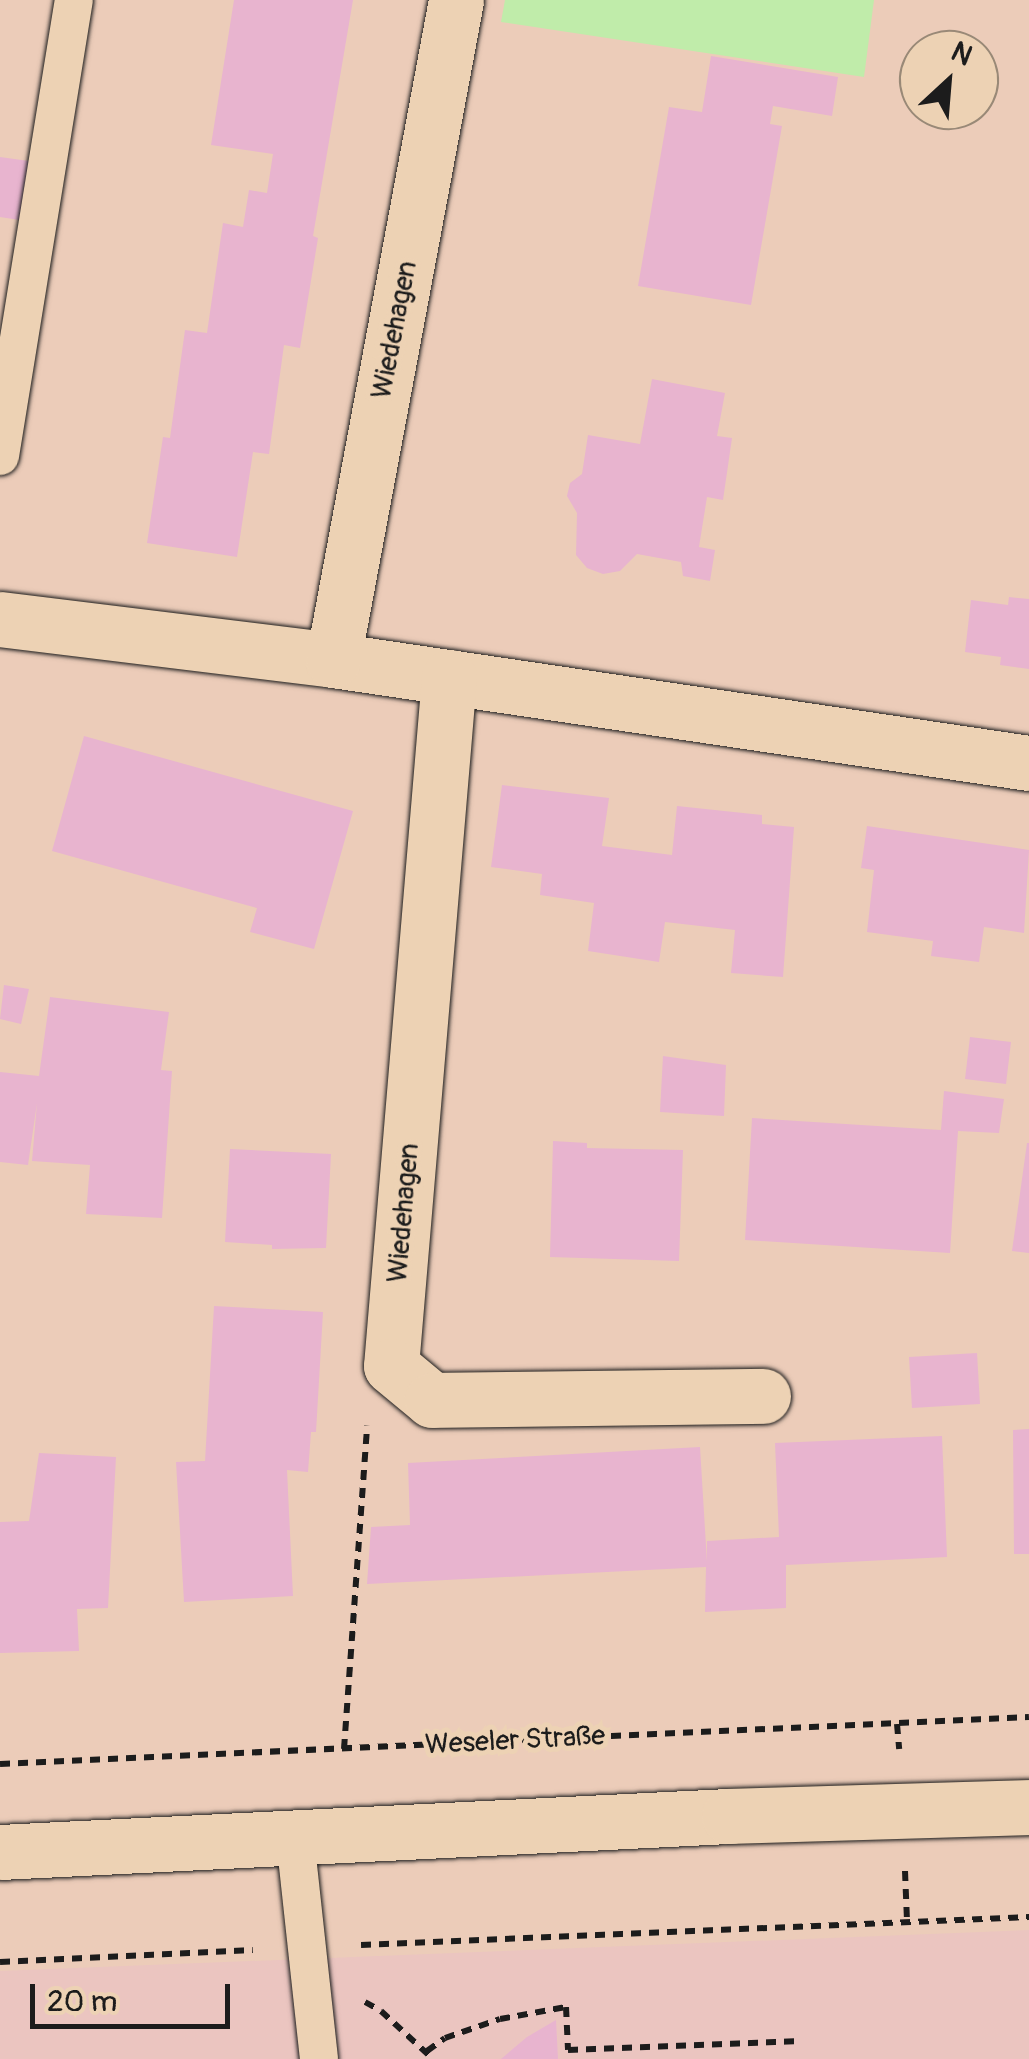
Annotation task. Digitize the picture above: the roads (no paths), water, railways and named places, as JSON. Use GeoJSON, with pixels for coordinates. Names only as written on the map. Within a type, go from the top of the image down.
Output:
{"type":"FeatureCollection","features":[{"type":"Feature","properties":{"kind":"street","name":"Wiedehagen"},"geometry":{"type":"LineString","coordinates":[[333,660],[456,0]]}},
{"type":"Feature","properties":{"kind":"street"},"geometry":{"type":"LineString","coordinates":[[0,619],[333,660],[1029,763]]}},
{"type":"Feature","properties":{"kind":"street","name":"Wiedehagen"},"geometry":{"type":"LineString","coordinates":[[449,677],[391,1366],[432,1400],[763,1396]]}},
{"type":"Feature","properties":{"kind":"street"},"geometry":{"type":"LineString","coordinates":[[0,1852],[1029,1807]]}},
{"type":"Feature","properties":{"kind":"lane"},"geometry":{"type":"LineString","coordinates":[[0,456],[74,0]]}},
{"type":"Feature","properties":{"kind":"lane"},"geometry":{"type":"LineString","coordinates":[[296,1838],[319,2059]]}}]}
